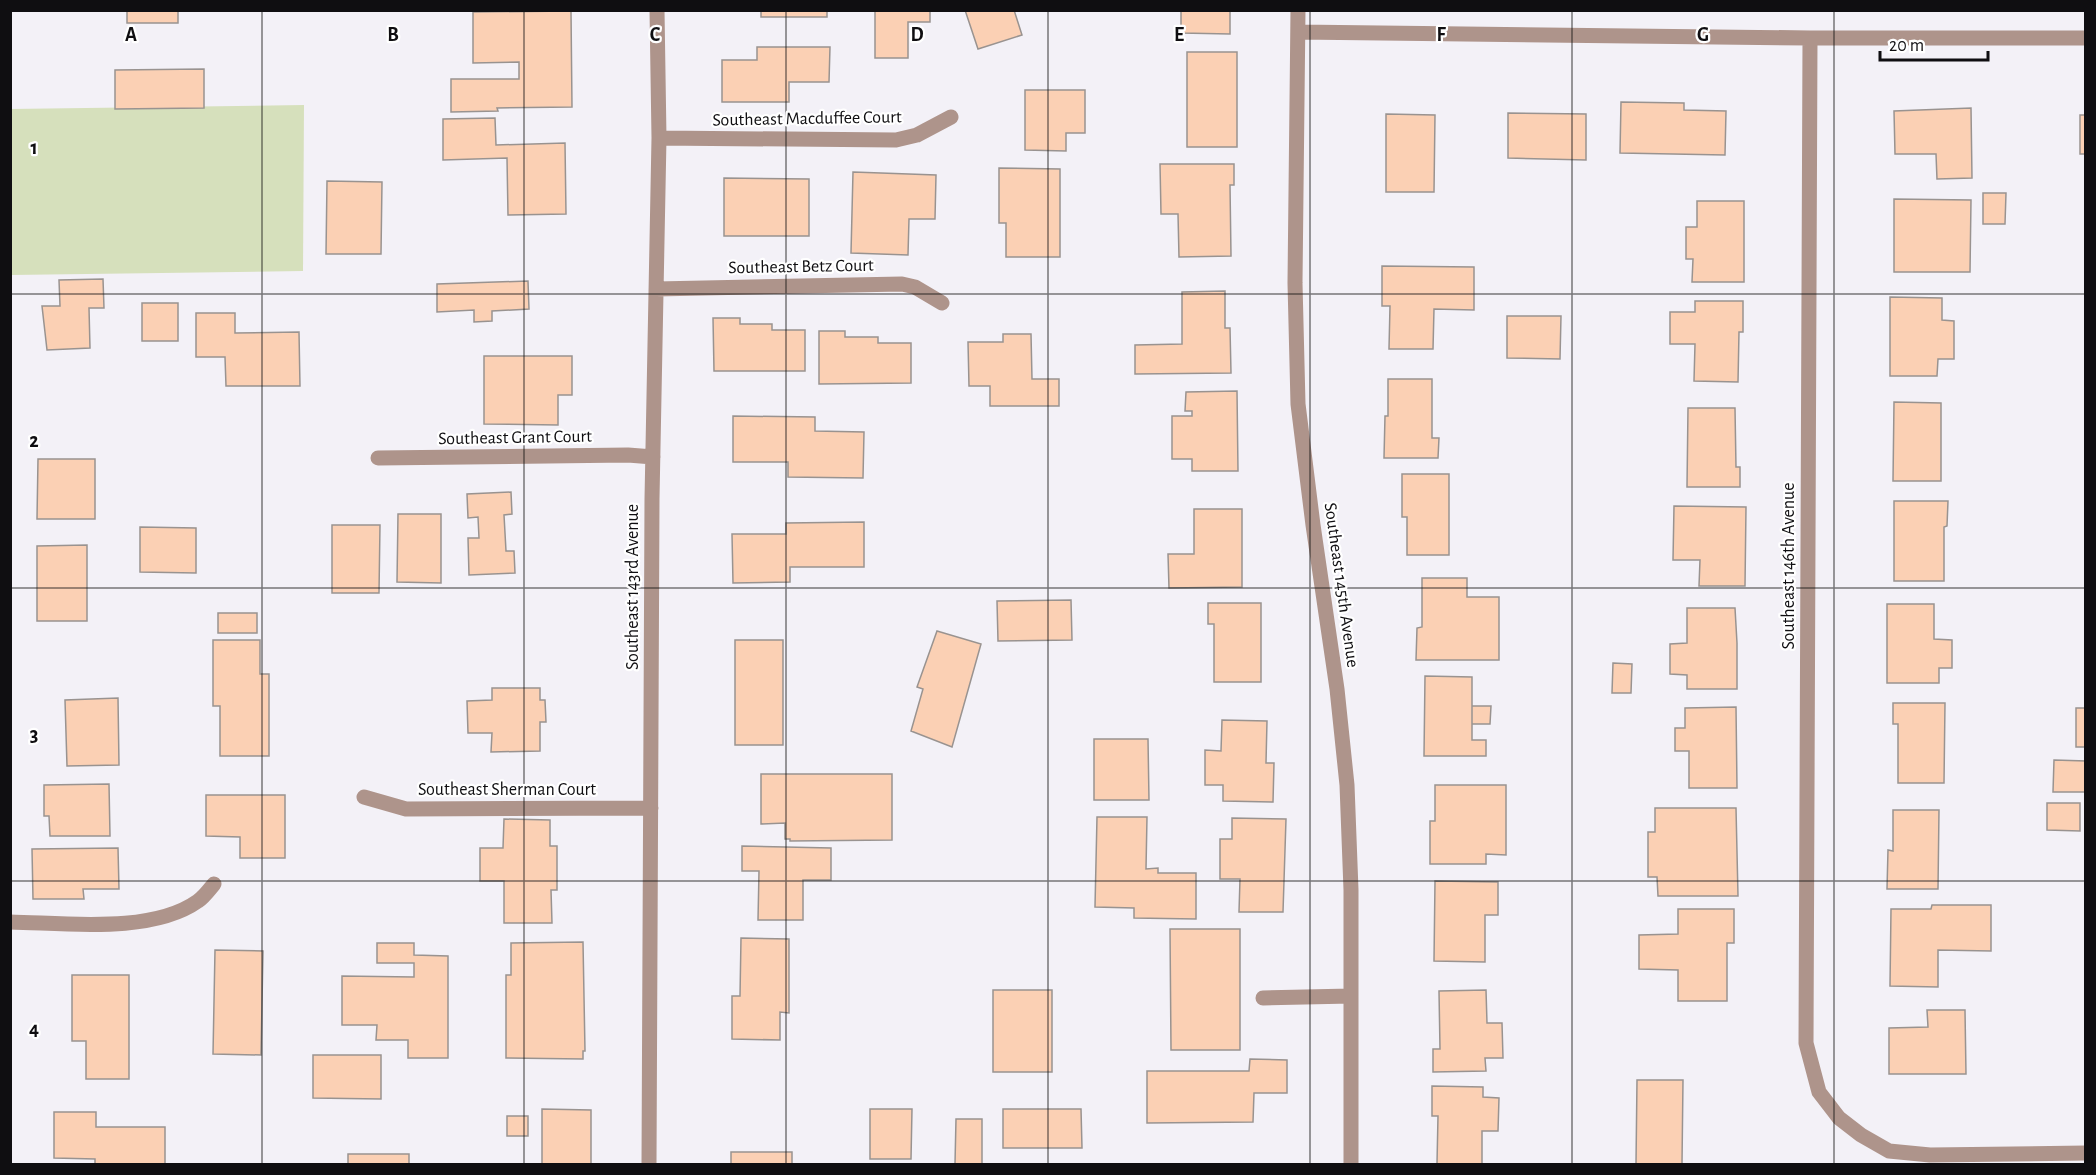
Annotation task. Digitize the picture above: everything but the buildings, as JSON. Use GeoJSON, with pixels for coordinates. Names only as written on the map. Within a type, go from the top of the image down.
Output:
{"type":"FeatureCollection","features":[{"type":"Feature","properties":{"kind":"street","name":"Southeast 143rd Avenue"},"geometry":{"type":"LineString","coordinates":[[650,1164],[653,457],[659,138],[657,10]]}},
{"type":"Feature","properties":{"kind":"street","name":"Southeast 145th Avenue"},"geometry":{"type":"LineString","coordinates":[[1298,10],[1295,283],[1298,404],[1313,525],[1338,689],[1347,785],[1351,890],[1351,1164]]}},
{"type":"Feature","properties":{"kind":"street"},"geometry":{"type":"LineString","coordinates":[[1298,32],[1810,38],[2085,38]]}},
{"type":"Feature","properties":{"kind":"street","name":"Southeast 146th Avenue"},"geometry":{"type":"LineString","coordinates":[[1810,38],[1806,1043],[1819,1092],[1839,1118],[1861,1135],[1889,1151],[1930,1155],[2085,1153]]}},
{"type":"Feature","properties":{"kind":"street","name":"Southeast Macduffee Court"},"geometry":{"type":"LineString","coordinates":[[659,138],[896,140],[917,135],[951,117]]}},
{"type":"Feature","properties":{"kind":"street","name":"Southeast Betz Court"},"geometry":{"type":"LineString","coordinates":[[656,289],[902,284],[915,288],[942,303]]}},
{"type":"Feature","properties":{"kind":"street","name":"Southeast Grant Court"},"geometry":{"type":"LineString","coordinates":[[378,458],[628,455],[653,457]]}},
{"type":"Feature","properties":{"kind":"street","name":"Southeast Sherman Court"},"geometry":{"type":"LineString","coordinates":[[364,797],[406,809],[651,808]]}},
{"type":"Feature","properties":{"kind":"street"},"geometry":{"type":"LineString","coordinates":[[10,922],[125,923],[164,918],[200,900],[214,884]]}},
{"type":"Feature","properties":{"kind":"street"},"geometry":{"type":"LineString","coordinates":[[1263,998],[1351,996]]}},
{"type":"Feature","properties":{"kind":"green space"},"geometry":{"type":"Polygon","coordinates":[[[304,105],[303,271],[11,275],[10,109],[304,105]]]}}]}
